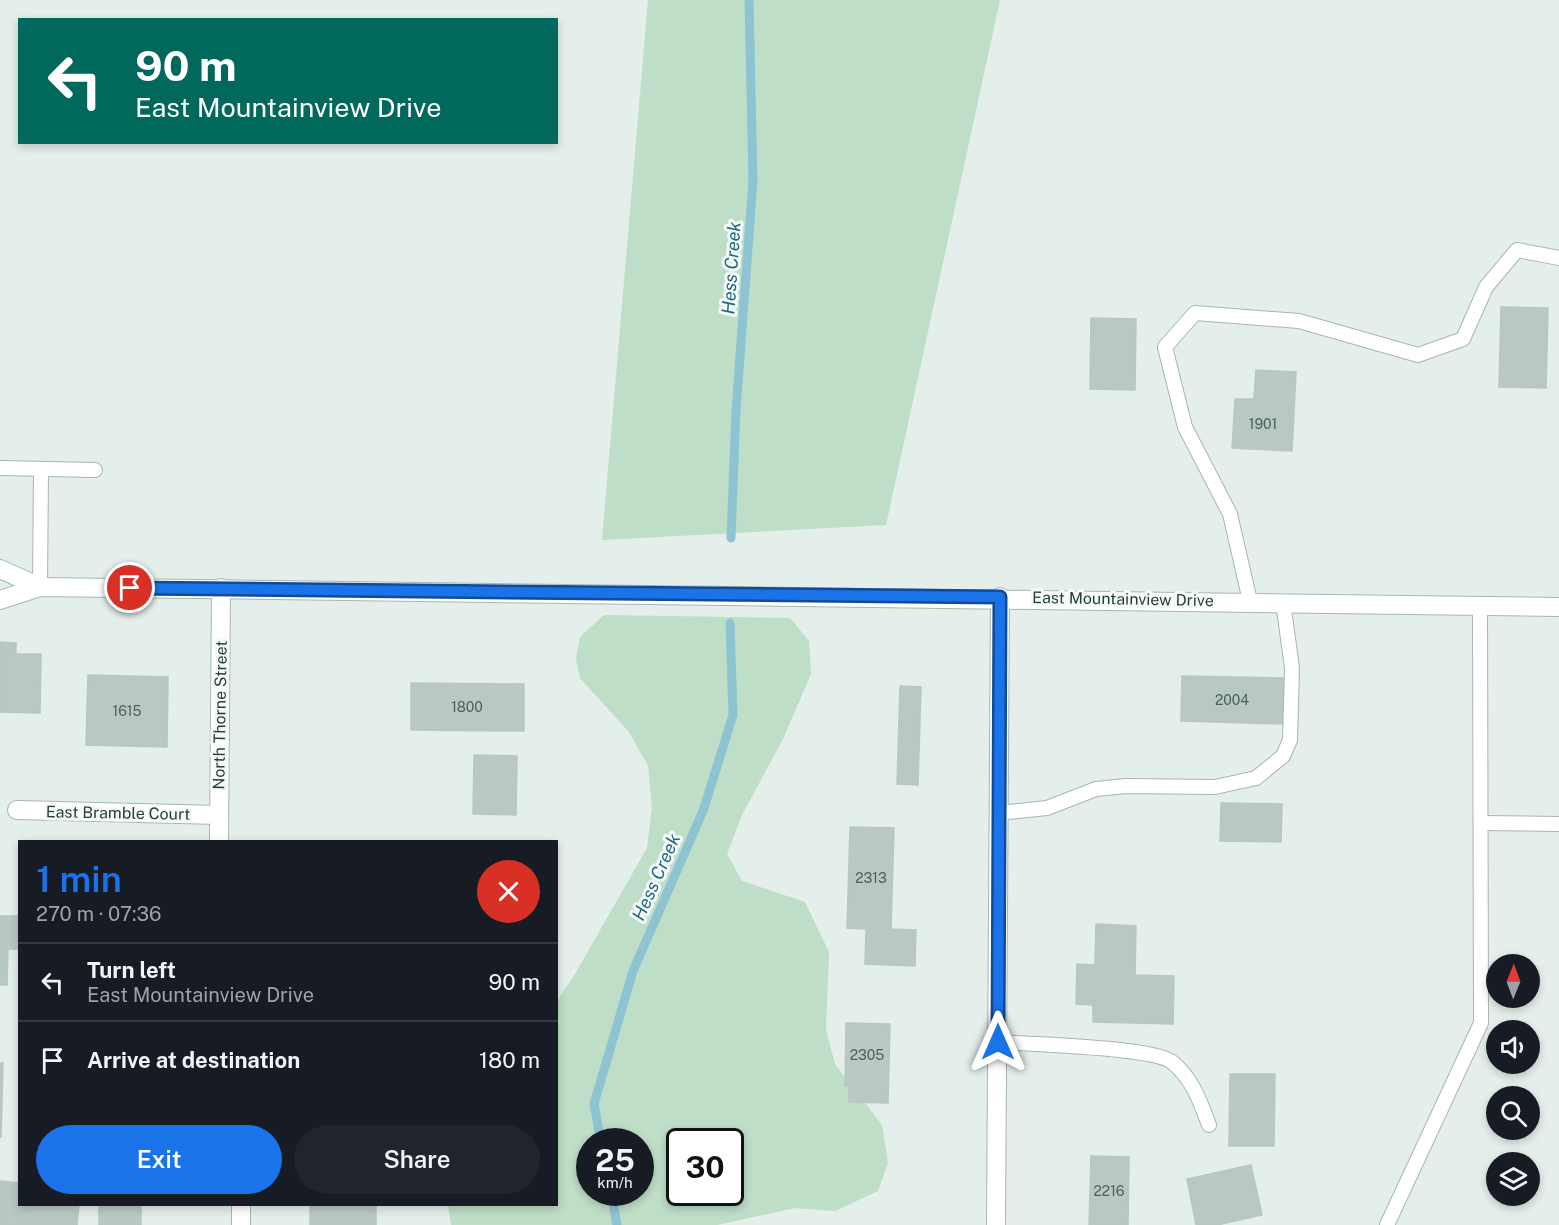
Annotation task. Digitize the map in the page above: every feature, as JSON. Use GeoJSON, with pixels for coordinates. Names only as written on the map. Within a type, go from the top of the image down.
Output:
{"type":"FeatureCollection","features":[{"type":"Feature","properties":{"kind":"main road","name":"East Mountainview Drive"},"geometry":{"type":"LineString","coordinates":[[0,569],[40,587]]}},
{"type":"Feature","properties":{"kind":"main road","name":"East Mountainview Drive"},"geometry":{"type":"LineString","coordinates":[[0,600],[40,587],[1000,597],[1559,607]]}},
{"type":"Feature","properties":{"kind":"main road","name":"North Thorne Street"},"geometry":{"type":"LineString","coordinates":[[219,840],[221,588]]}},
{"type":"Feature","properties":{"kind":"main road"},"geometry":{"type":"LineString","coordinates":[[996,1225],[1000,597]]}},
{"type":"Feature","properties":{"kind":"main road","name":"East Bramble Court"},"geometry":{"type":"LineString","coordinates":[[17,810],[219,815]]}},
{"type":"Feature","properties":{"kind":"main road"},"geometry":{"type":"LineString","coordinates":[[241,1206],[241,1225]]}},
{"type":"Feature","properties":{"kind":"lane"},"geometry":{"type":"LineString","coordinates":[[1250,601],[1230,514],[1185,427],[1164,346],[1195,313],[1299,321],[1418,355],[1463,339],[1486,287],[1517,250],[1559,258]]}},
{"type":"Feature","properties":{"kind":"lane"},"geometry":{"type":"LineString","coordinates":[[0,468],[95,470]]}},
{"type":"Feature","properties":{"kind":"lane"},"geometry":{"type":"LineString","coordinates":[[40,587],[41,469]]}},
{"type":"Feature","properties":{"kind":"lane"},"geometry":{"type":"LineString","coordinates":[[999,813],[1047,808],[1096,789],[1125,786],[1215,787],[1256,777],[1283,756],[1290,740],[1292,668],[1283,602]]}},
{"type":"Feature","properties":{"kind":"lane"},"geometry":{"type":"LineString","coordinates":[[1387,1225],[1481,1023],[1480,605]]}},
{"type":"Feature","properties":{"kind":"lane"},"geometry":{"type":"LineString","coordinates":[[1481,823],[1559,824]]}},
{"type":"Feature","properties":{"kind":"lane"},"geometry":{"type":"LineString","coordinates":[[998,1042],[1130,1051],[1170,1060],[1193,1084],[1209,1125]]}},
{"type":"Feature","properties":{"kind":"green space"},"geometry":{"type":"Polygon","coordinates":[[[648,0],[1000,0],[886,525],[602,540],[648,0]]]}},
{"type":"Feature","properties":{"kind":"green space"},"geometry":{"type":"Polygon","coordinates":[[[604,615],[790,618],[809,641],[811,674],[783,739],[742,815],[727,854],[742,881],[805,902],[829,952],[826,1030],[835,1064],[882,1125],[888,1163],[878,1191],[835,1211],[795,1208],[717,1225],[451,1225],[448,1206],[558,1206],[558,1000],[647,848],[652,808],[648,766],[629,732],[580,678],[576,659],[580,637],[604,615]]]}},
{"type":"Feature","properties":{"kind":"building"},"geometry":{"type":"Polygon","coordinates":[[[1501,307],[1548,308],[1546,388],[1499,387],[1501,307]]]}},
{"type":"Feature","properties":{"kind":"building"},"geometry":{"type":"Polygon","coordinates":[[[1091,318],[1136,319],[1135,390],[1090,389],[1091,318]]]}},
{"type":"Feature","properties":{"kind":"building"},"geometry":{"type":"Polygon","coordinates":[[[1256,370],[1296,372],[1292,451],[1232,448],[1235,399],[1254,399],[1256,370]]]}},
{"type":"Feature","properties":{"kind":"building"},"geometry":{"type":"Polygon","coordinates":[[[0,642],[16,643],[16,654],[41,654],[40,713],[0,712],[0,642]]]}},
{"type":"Feature","properties":{"kind":"building"},"geometry":{"type":"Polygon","coordinates":[[[88,675],[168,677],[167,747],[86,745],[88,675]]]}},
{"type":"Feature","properties":{"kind":"building"},"geometry":{"type":"Polygon","coordinates":[[[1182,676],[1284,678],[1283,724],[1181,721],[1182,676]]]}},
{"type":"Feature","properties":{"kind":"building"},"geometry":{"type":"Polygon","coordinates":[[[411,683],[524,684],[524,731],[411,730],[411,683]]]}},
{"type":"Feature","properties":{"kind":"building"},"geometry":{"type":"Polygon","coordinates":[[[900,686],[921,687],[918,785],[897,784],[900,686]]]}},
{"type":"Feature","properties":{"kind":"building"},"geometry":{"type":"Polygon","coordinates":[[[474,755],[517,756],[516,815],[473,814],[474,755]]]}},
{"type":"Feature","properties":{"kind":"building"},"geometry":{"type":"Polygon","coordinates":[[[1221,803],[1282,804],[1281,842],[1220,841],[1221,803]]]}},
{"type":"Feature","properties":{"kind":"building"},"geometry":{"type":"Polygon","coordinates":[[[850,827],[894,828],[891,929],[916,930],[915,966],[865,964],[866,929],[847,928],[850,827]]]}},
{"type":"Feature","properties":{"kind":"building"},"geometry":{"type":"Polygon","coordinates":[[[0,916],[18,916],[18,949],[8,949],[7,985],[0,985],[0,916]]]}},
{"type":"Feature","properties":{"kind":"building"},"geometry":{"type":"Polygon","coordinates":[[[1096,924],[1136,926],[1135,975],[1174,976],[1173,1024],[1093,1022],[1093,1005],[1076,1004],[1077,964],[1095,965],[1096,924]]]}},
{"type":"Feature","properties":{"kind":"building"},"geometry":{"type":"Polygon","coordinates":[[[846,1023],[890,1024],[888,1103],[849,1102],[849,1086],[845,1086],[846,1023]]]}},
{"type":"Feature","properties":{"kind":"building"},"geometry":{"type":"Polygon","coordinates":[[[0,1063],[3,1063],[1,1137],[0,1137],[0,1063]]]}},
{"type":"Feature","properties":{"kind":"building"},"geometry":{"type":"Polygon","coordinates":[[[1230,1074],[1275,1074],[1274,1146],[1229,1146],[1230,1074]]]}},
{"type":"Feature","properties":{"kind":"building"},"geometry":{"type":"Polygon","coordinates":[[[1091,1156],[1129,1157],[1128,1225],[1089,1225],[1091,1156]]]}},
{"type":"Feature","properties":{"kind":"building"},"geometry":{"type":"Polygon","coordinates":[[[1251,1165],[1262,1215],[1217,1225],[1196,1225],[1187,1179],[1251,1165]]]}},
{"type":"Feature","properties":{"kind":"building"},"geometry":{"type":"Polygon","coordinates":[[[0,1181],[18,1183],[18,1206],[79,1206],[77,1225],[0,1225],[0,1181]]]}},
{"type":"Feature","properties":{"kind":"building"},"geometry":{"type":"Polygon","coordinates":[[[99,1206],[141,1206],[141,1225],[99,1225],[99,1206]]]}},
{"type":"Feature","properties":{"kind":"building"},"geometry":{"type":"Polygon","coordinates":[[[310,1206],[376,1206],[376,1225],[310,1225],[310,1206]]]}},
{"type":"Feature","properties":{"kind":"waterway","name":"Hess Creek"},"geometry":{"type":"LineString","coordinates":[[731,538],[736,410],[753,181],[749,0]]}},
{"type":"Feature","properties":{"kind":"waterway","name":"Hess Creek"},"geometry":{"type":"LineString","coordinates":[[598,1128],[594,1104],[633,971],[703,811],[733,715],[730,623]]}},
{"type":"Feature","properties":{"kind":"waterway","name":"Hess Creek"},"geometry":{"type":"LineString","coordinates":[[614,1206],[617,1225]]}},
{"type":"Feature","properties":{"kind":"route"},"geometry":{"type":"LineString","coordinates":[[130,588],[1000,597],[998,1042]]}}]}
